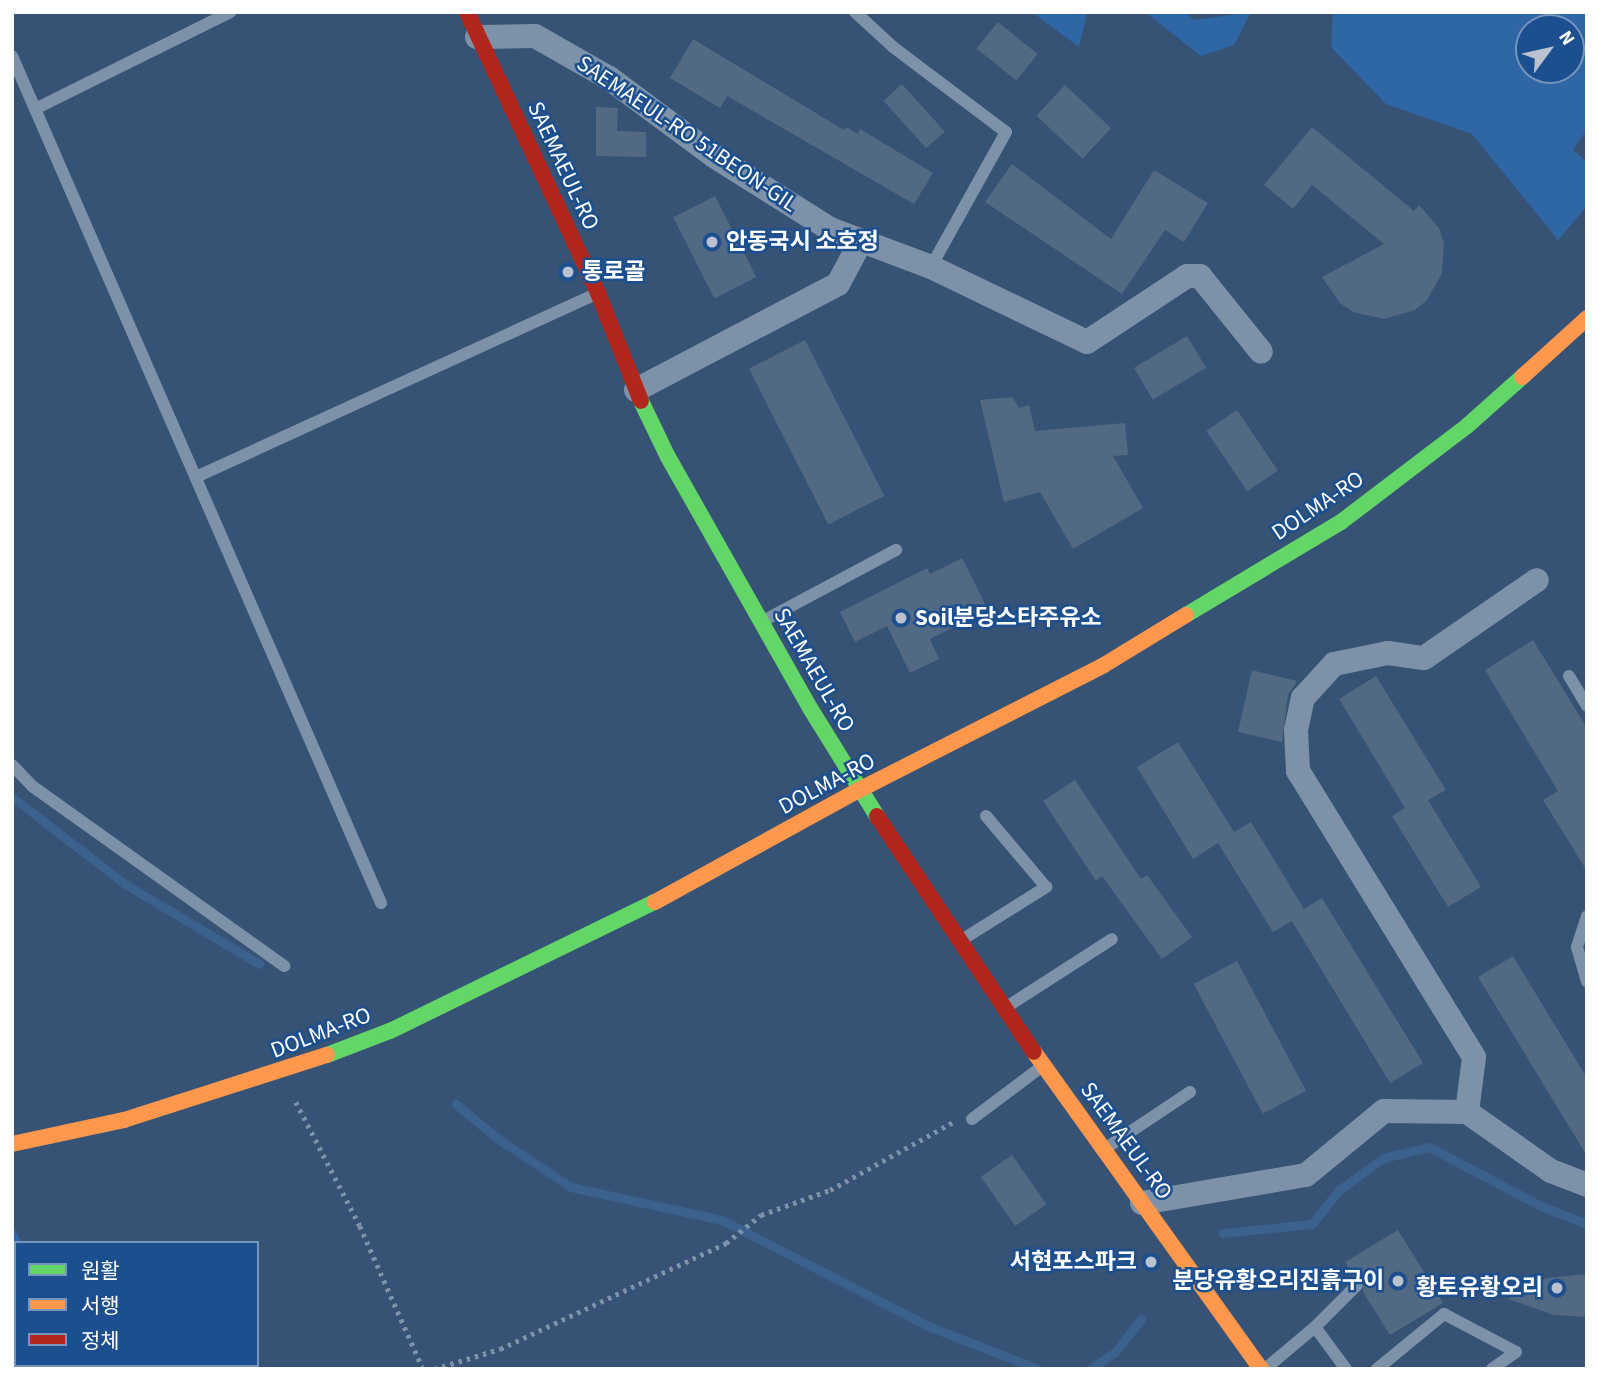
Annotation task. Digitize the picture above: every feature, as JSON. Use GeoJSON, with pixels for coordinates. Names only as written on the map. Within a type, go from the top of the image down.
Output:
{"type":"FeatureCollection","features":[{"type":"Feature","properties":{"kind":"main road","name":"SAEMAEUL-RO"},"geometry":{"type":"LineString","coordinates":[[467,12],[598,293],[636,390],[760,623],[859,790],[1043,1066],[1106,1148],[1142,1203],[1263,1369]]}},
{"type":"Feature","properties":{"kind":"main road","name":"DOLMA-RO"},"geometry":{"type":"LineString","coordinates":[[12,1144],[124,1120],[281,1073],[502,980],[859,790],[1104,665],[1341,522],[1467,426],[1587,318]]}},
{"type":"Feature","properties":{"kind":"street","name":"SAEMAEUL-RO 51BEON-GIL"},"geometry":{"type":"LineString","coordinates":[[477,37],[535,36],[609,78],[726,164],[860,243],[931,267],[1087,342],[1187,276],[1200,276],[1261,352]]}},
{"type":"Feature","properties":{"kind":"street"},"geometry":{"type":"LineString","coordinates":[[636,390],[838,285],[860,243]]}},
{"type":"Feature","properties":{"kind":"street"},"geometry":{"type":"LineString","coordinates":[[1467,1112],[1474,1057],[1298,772],[1296,730],[1303,698],[1334,664],[1388,653],[1424,658],[1537,580]]}},
{"type":"Feature","properties":{"kind":"street"},"geometry":{"type":"LineString","coordinates":[[1142,1203],[1306,1175],[1384,1111],[1467,1112],[1551,1171],[1587,1185]]}},
{"type":"Feature","properties":{"kind":"lane"},"geometry":{"type":"LineString","coordinates":[[35,109],[230,12]]}},
{"type":"Feature","properties":{"kind":"lane"},"geometry":{"type":"LineString","coordinates":[[856,12],[893,47],[1006,132],[931,267]]}},
{"type":"Feature","properties":{"kind":"lane"},"geometry":{"type":"LineString","coordinates":[[12,56],[381,903]]}},
{"type":"Feature","properties":{"kind":"lane"},"geometry":{"type":"LineString","coordinates":[[195,477],[598,293]]}},
{"type":"Feature","properties":{"kind":"lane"},"geometry":{"type":"LineString","coordinates":[[760,623],[896,550]]}},
{"type":"Feature","properties":{"kind":"lane"},"geometry":{"type":"LineString","coordinates":[[1569,676],[1587,706]]}},
{"type":"Feature","properties":{"kind":"lane"},"geometry":{"type":"LineString","coordinates":[[12,765],[32,786],[284,966]]}},
{"type":"Feature","properties":{"kind":"lane"},"geometry":{"type":"LineString","coordinates":[[960,941],[1046,887],[986,816]]}},
{"type":"Feature","properties":{"kind":"lane"},"geometry":{"type":"LineString","coordinates":[[1587,916],[1577,947],[1587,982]]}},
{"type":"Feature","properties":{"kind":"lane"},"geometry":{"type":"LineString","coordinates":[[1005,1009],[1112,939]]}},
{"type":"Feature","properties":{"kind":"lane"},"geometry":{"type":"LineString","coordinates":[[972,1119],[1043,1066]]}},
{"type":"Feature","properties":{"kind":"lane"},"geometry":{"type":"LineString","coordinates":[[1106,1148],[1189,1092]]}},
{"type":"Feature","properties":{"kind":"lane"},"geometry":{"type":"LineString","coordinates":[[1263,1369],[1315,1326],[1357,1284]]}},
{"type":"Feature","properties":{"kind":"lane"},"geometry":{"type":"LineString","coordinates":[[1377,1369],[1444,1314],[1516,1352],[1492,1369]]}},
{"type":"Feature","properties":{"kind":"lane"},"geometry":{"type":"LineString","coordinates":[[1315,1326],[1346,1369]]}},
{"type":"Feature","properties":{"kind":"path"},"geometry":{"type":"LineString","coordinates":[[281,1073],[360,1226],[423,1369]]}},
{"type":"Feature","properties":{"kind":"path"},"geometry":{"type":"LineString","coordinates":[[435,1369],[500,1349],[726,1243],[761,1215],[830,1190],[955,1121],[972,1119]]}},
{"type":"Feature","properties":{"kind":"shaded area"},"geometry":{"type":"Polygon","coordinates":[[[1032,12],[1087,12],[1079,47],[1032,12]]]}},
{"type":"Feature","properties":{"kind":"shaded area"},"geometry":{"type":"Polygon","coordinates":[[[1145,12],[1185,12],[1194,20],[1251,12],[1234,45],[1201,56],[1145,12]]]}},
{"type":"Feature","properties":{"kind":"shaded area"},"geometry":{"type":"Polygon","coordinates":[[[1333,12],[1587,12],[1587,129],[1573,150],[1587,162],[1587,206],[1558,240],[1472,134],[1386,104],[1331,47],[1333,12]]]}},
{"type":"Feature","properties":{"kind":"shaded area"},"geometry":{"type":"Polygon","coordinates":[[[12,1225],[21,1241],[14,1241],[14,1367],[87,1369],[12,1369],[12,1225]]]}},
{"type":"Feature","properties":{"kind":"building"},"geometry":{"type":"Polygon","coordinates":[[[998,22],[1038,54],[1016,81],[977,48],[998,22]]]}},
{"type":"Feature","properties":{"kind":"building"},"geometry":{"type":"Polygon","coordinates":[[[693,39],[844,130],[846,127],[858,134],[860,129],[933,173],[914,204],[727,96],[720,108],[670,78],[693,39]]]}},
{"type":"Feature","properties":{"kind":"building"},"geometry":{"type":"Polygon","coordinates":[[[902,84],[945,132],[926,148],[883,101],[902,84]]]}},
{"type":"Feature","properties":{"kind":"building"},"geometry":{"type":"Polygon","coordinates":[[[1065,85],[1111,128],[1082,159],[1036,116],[1065,85]]]}},
{"type":"Feature","properties":{"kind":"building"},"geometry":{"type":"Polygon","coordinates":[[[596,107],[618,108],[617,131],[646,132],[646,157],[596,156],[596,107]]]}},
{"type":"Feature","properties":{"kind":"building"},"geometry":{"type":"Polygon","coordinates":[[[1312,127],[1414,211],[1419,205],[1439,228],[1444,243],[1442,273],[1427,300],[1415,310],[1384,319],[1353,312],[1340,303],[1322,277],[1384,244],[1312,185],[1293,209],[1264,185],[1312,127]]]}},
{"type":"Feature","properties":{"kind":"building"},"geometry":{"type":"Polygon","coordinates":[[[1012,164],[1111,239],[1154,170],[1208,203],[1184,242],[1165,230],[1122,294],[985,202],[1012,164]]]}},
{"type":"Feature","properties":{"kind":"building"},"geometry":{"type":"Polygon","coordinates":[[[715,196],[756,277],[714,298],[673,217],[715,196]]]}},
{"type":"Feature","properties":{"kind":"building"},"geometry":{"type":"Polygon","coordinates":[[[1187,336],[1206,368],[1153,400],[1134,368],[1187,336]]]}},
{"type":"Feature","properties":{"kind":"building"},"geometry":{"type":"Polygon","coordinates":[[[805,340],[884,496],[828,525],[749,369],[805,340]]]}},
{"type":"Feature","properties":{"kind":"building"},"geometry":{"type":"Polygon","coordinates":[[[1012,397],[1019,408],[1029,405],[1035,431],[1125,423],[1128,455],[1113,456],[1143,508],[1073,549],[1040,492],[1004,502],[980,400],[1012,397]]]}},
{"type":"Feature","properties":{"kind":"building"},"geometry":{"type":"Polygon","coordinates":[[[1237,410],[1278,471],[1247,491],[1206,431],[1237,410]]]}},
{"type":"Feature","properties":{"kind":"building"},"geometry":{"type":"Polygon","coordinates":[[[962,558],[988,610],[930,639],[939,659],[910,673],[887,626],[855,642],[840,612],[927,568],[930,574],[962,558]]]}},
{"type":"Feature","properties":{"kind":"building"},"geometry":{"type":"Polygon","coordinates":[[[1533,640],[1587,728],[1587,871],[1543,800],[1558,791],[1485,670],[1533,640]]]}},
{"type":"Feature","properties":{"kind":"building"},"geometry":{"type":"Polygon","coordinates":[[[1252,670],[1297,681],[1288,695],[1282,742],[1238,732],[1252,670]]]}},
{"type":"Feature","properties":{"kind":"building"},"geometry":{"type":"Polygon","coordinates":[[[1376,676],[1446,790],[1428,800],[1481,887],[1448,907],[1392,816],[1405,808],[1339,699],[1376,676]]]}},
{"type":"Feature","properties":{"kind":"building"},"geometry":{"type":"Polygon","coordinates":[[[1178,742],[1234,832],[1251,822],[1304,909],[1322,898],[1423,1063],[1390,1083],[1292,921],[1273,932],[1218,843],[1193,859],[1137,767],[1178,742]]]}},
{"type":"Feature","properties":{"kind":"building"},"geometry":{"type":"Polygon","coordinates":[[[1075,780],[1141,879],[1147,875],[1192,937],[1162,959],[1102,876],[1096,881],[1043,801],[1075,780]]]}},
{"type":"Feature","properties":{"kind":"building"},"geometry":{"type":"Polygon","coordinates":[[[1513,956],[1587,1078],[1587,1156],[1478,977],[1513,956]]]}},
{"type":"Feature","properties":{"kind":"building"},"geometry":{"type":"Polygon","coordinates":[[[1237,961],[1306,1091],[1263,1114],[1194,984],[1237,961]]]}},
{"type":"Feature","properties":{"kind":"building"},"geometry":{"type":"Polygon","coordinates":[[[1012,1155],[1046,1204],[1015,1226],[981,1177],[1012,1155]]]}},
{"type":"Feature","properties":{"kind":"building"},"geometry":{"type":"Polygon","coordinates":[[[1398,1230],[1443,1303],[1390,1335],[1363,1292],[1364,1279],[1354,1277],[1345,1262],[1398,1230]]]}},
{"type":"Feature","properties":{"kind":"building","name":"황토유황오리"},"geometry":{"type":"Polygon","coordinates":[[[1587,1274],[1587,1317],[1554,1315],[1508,1299],[1547,1278],[1587,1274]]]}},
{"type":"Feature","properties":{"kind":"waterway"},"geometry":{"type":"LineString","coordinates":[[12,797],[125,884],[259,964]]}},
{"type":"Feature","properties":{"kind":"waterway"},"geometry":{"type":"LineString","coordinates":[[456,1104],[498,1139],[571,1187],[722,1220],[928,1326],[1038,1369]]}},
{"type":"Feature","properties":{"kind":"waterway"},"geometry":{"type":"LineString","coordinates":[[1223,1233],[1312,1224],[1338,1191],[1383,1158],[1429,1147],[1543,1207],[1587,1224]]}},
{"type":"Feature","properties":{"kind":"waterway"},"geometry":{"type":"LineString","coordinates":[[1090,1369],[1115,1352],[1141,1319]]}},
{"type":"Feature","properties":{"kind":"traffic: fast"},"geometry":{"type":"LineString","coordinates":[[1186,615],[1341,522],[1467,426],[1522,377]]}},
{"type":"Feature","properties":{"kind":"traffic: fast"},"geometry":{"type":"LineString","coordinates":[[641,401],[668,457],[810,708],[877,816]]}},
{"type":"Feature","properties":{"kind":"traffic: fast"},"geometry":{"type":"LineString","coordinates":[[327,1055],[390,1031],[655,902]]}},
{"type":"Feature","properties":{"kind":"traffic: slow"},"geometry":{"type":"LineString","coordinates":[[1522,377],[1587,318]]}},
{"type":"Feature","properties":{"kind":"traffic: slow"},"geometry":{"type":"LineString","coordinates":[[655,902],[859,790],[1104,665],[1186,615]]}},
{"type":"Feature","properties":{"kind":"traffic: slow"},"geometry":{"type":"LineString","coordinates":[[1034,1052],[1261,1369]]}},
{"type":"Feature","properties":{"kind":"traffic: slow"},"geometry":{"type":"LineString","coordinates":[[12,1144],[124,1120],[327,1055]]}},
{"type":"Feature","properties":{"kind":"traffic: jam"},"geometry":{"type":"LineString","coordinates":[[467,12],[598,293],[641,401]]}},
{"type":"Feature","properties":{"kind":"traffic: jam"},"geometry":{"type":"LineString","coordinates":[[877,816],[1034,1052]]}},
{"type":"Feature","properties":{"kind":"place","name":"안동국시 소호정"},"geometry":{"type":"Point","coordinates":[712,242]}},
{"type":"Feature","properties":{"kind":"place","name":"통로골"},"geometry":{"type":"Point","coordinates":[568,272]}},
{"type":"Feature","properties":{"kind":"place","name":"Soil분당스타주유소"},"geometry":{"type":"Point","coordinates":[901,618]}},
{"type":"Feature","properties":{"kind":"place","name":"서현포스파크"},"geometry":{"type":"Point","coordinates":[1151,1262]}},
{"type":"Feature","properties":{"kind":"place","name":"분당유황오리진흙구이"},"geometry":{"type":"Point","coordinates":[1398,1281]}},
{"type":"Feature","properties":{"kind":"place","name":"황토유황오리"},"geometry":{"type":"Point","coordinates":[1557,1288]}}]}
